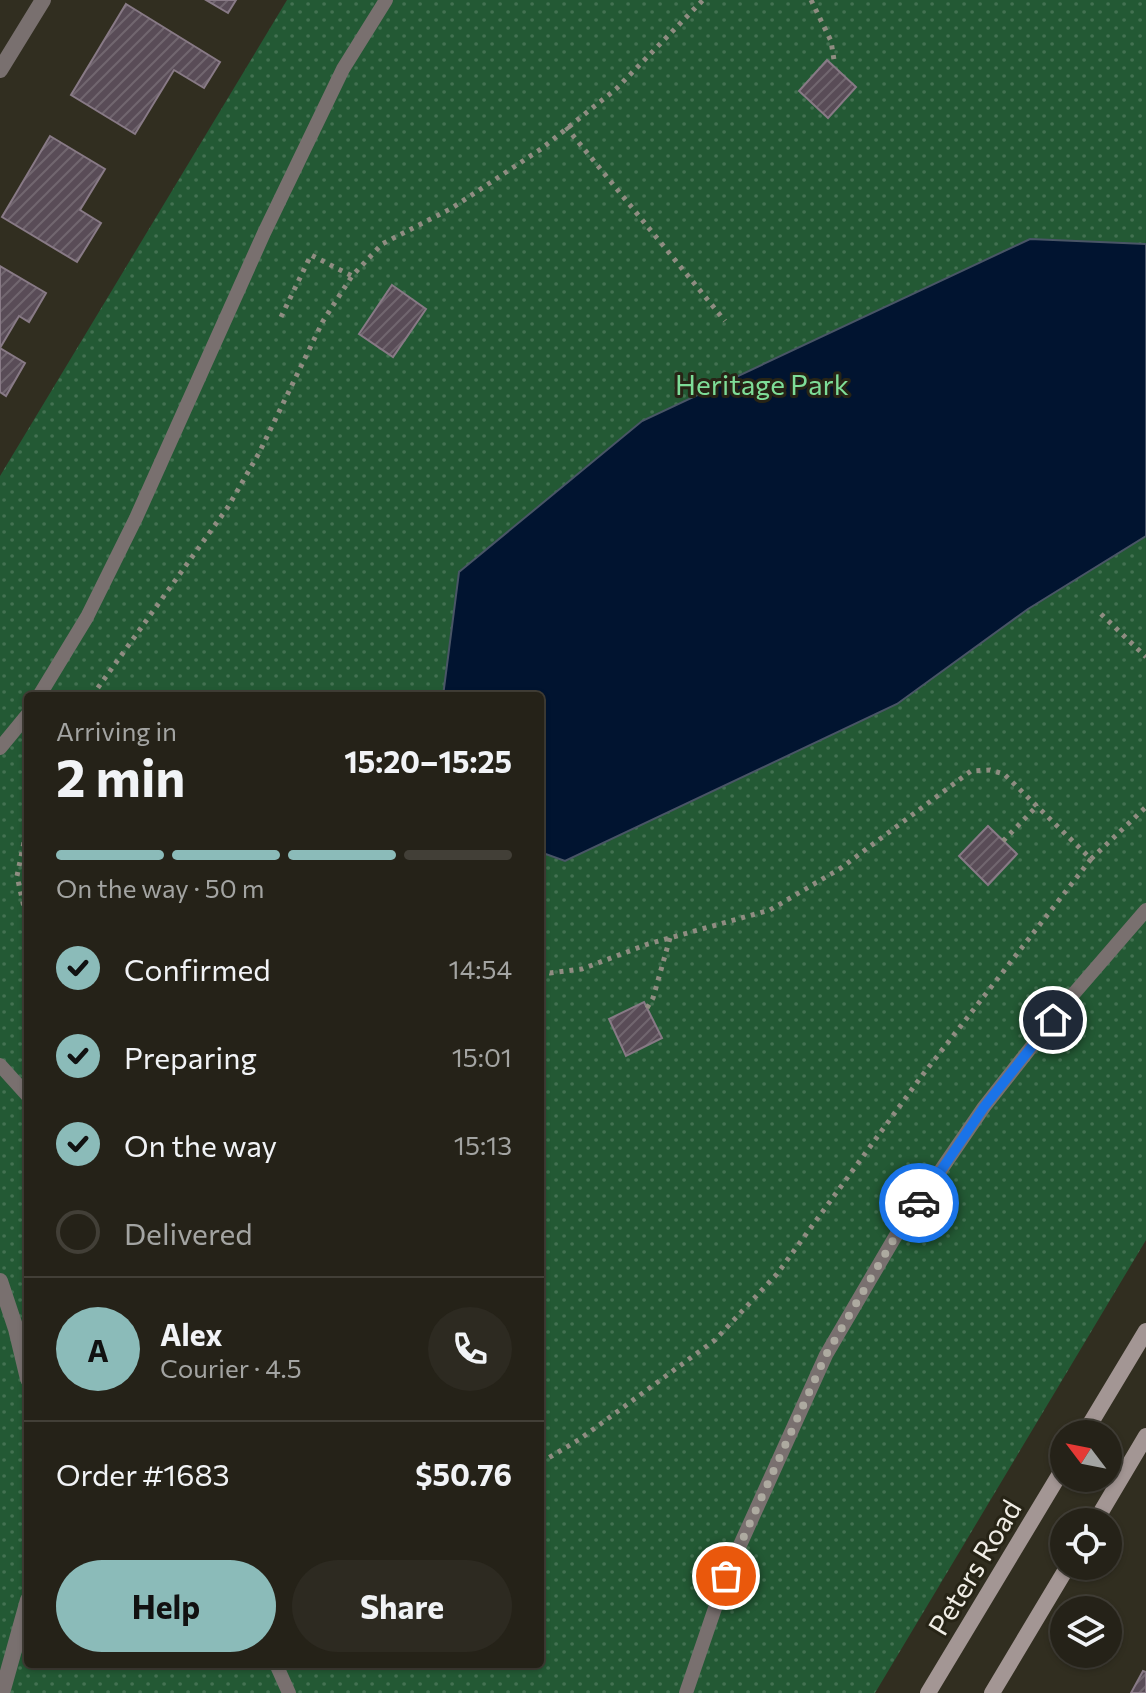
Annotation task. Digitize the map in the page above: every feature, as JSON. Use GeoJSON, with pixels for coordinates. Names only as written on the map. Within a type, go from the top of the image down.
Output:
{"type":"FeatureCollection","features":[{"type":"Feature","properties":{"kind":"main road"},"geometry":{"type":"LineString","coordinates":[[1092,1420],[1146,1331]]}},
{"type":"Feature","properties":{"kind":"main road"},"geometry":{"type":"LineString","coordinates":[[1103,1508],[1146,1436]]}},
{"type":"Feature","properties":{"kind":"main road","name":"Peters Road"},"geometry":{"type":"LineString","coordinates":[[928,1693],[1050,1490]]}},
{"type":"Feature","properties":{"kind":"main road"},"geometry":{"type":"LineString","coordinates":[[992,1693],[1060,1580]]}},
{"type":"Feature","properties":{"kind":"street"},"geometry":{"type":"LineString","coordinates":[[0,70],[43,0]]}},
{"type":"Feature","properties":{"kind":"street"},"geometry":{"type":"LineString","coordinates":[[0,1281],[24,1362]]}},
{"type":"Feature","properties":{"kind":"street"},"geometry":{"type":"LineString","coordinates":[[2,1693],[24,1614]]}},
{"type":"Feature","properties":{"kind":"lane"},"geometry":{"type":"LineString","coordinates":[[41,692],[87,617],[136,518],[258,247],[343,69],[386,0]]}},
{"type":"Feature","properties":{"kind":"lane"},"geometry":{"type":"LineString","coordinates":[[0,748],[24,719]]}},
{"type":"Feature","properties":{"kind":"lane"},"geometry":{"type":"LineString","coordinates":[[686,1693],[726,1576],[826,1355],[895,1237],[984,1107],[1070,998],[1146,910]]}},
{"type":"Feature","properties":{"kind":"lane"},"geometry":{"type":"LineString","coordinates":[[0,1065],[24,1092]]}},
{"type":"Feature","properties":{"kind":"lane"},"geometry":{"type":"LineString","coordinates":[[278,1668],[289,1693]]}},
{"type":"Feature","properties":{"kind":"path"},"geometry":{"type":"LineString","coordinates":[[95,692],[228,507],[259,453],[323,321],[352,276],[382,244],[452,208],[541,149],[616,89],[703,0]]}},
{"type":"Feature","properties":{"kind":"path"},"geometry":{"type":"LineString","coordinates":[[811,0],[831,41],[834,60]]}},
{"type":"Feature","properties":{"kind":"path"},"geometry":{"type":"LineString","coordinates":[[566,127],[725,321]]}},
{"type":"Feature","properties":{"kind":"path"},"geometry":{"type":"LineString","coordinates":[[281,317],[311,255],[352,276]]}},
{"type":"Feature","properties":{"kind":"path"},"geometry":{"type":"LineString","coordinates":[[1101,614],[1146,657]]}},
{"type":"Feature","properties":{"kind":"path"},"geometry":{"type":"LineString","coordinates":[[544,971],[582,969],[670,938],[770,910],[841,868],[971,771],[990,770],[1004,774],[1091,859]]}},
{"type":"Feature","properties":{"kind":"path"},"geometry":{"type":"LineString","coordinates":[[1003,841],[1038,805]]}},
{"type":"Feature","properties":{"kind":"path"},"geometry":{"type":"LineString","coordinates":[[544,1461],[580,1439],[715,1340],[777,1274],[921,1077],[1091,859],[1146,807]]}},
{"type":"Feature","properties":{"kind":"path"},"geometry":{"type":"LineString","coordinates":[[24,842],[17,876],[24,907]]}},
{"type":"Feature","properties":{"kind":"path"},"geometry":{"type":"LineString","coordinates":[[647,1008],[653,998],[670,938]]}},
{"type":"Feature","properties":{"kind":"green space","name":"Heritage Park"},"geometry":{"type":"Polygon","coordinates":[[[287,0],[1146,0],[1146,1240],[875,1693],[0,1693],[0,476],[287,0]]]}},
{"type":"Feature","properties":{"kind":"water"},"geometry":{"type":"Polygon","coordinates":[[[1030,239],[1146,244],[1146,536],[1028,609],[897,704],[565,861],[544,853],[544,692],[444,692],[459,572],[642,421],[1030,239]]]}},
{"type":"Feature","properties":{"kind":"building"},"geometry":{"type":"Polygon","coordinates":[[[206,0],[236,0],[228,13],[206,0]]]}},
{"type":"Feature","properties":{"kind":"building"},"geometry":{"type":"Polygon","coordinates":[[[126,4],[220,62],[204,88],[174,70],[135,134],[71,95],[126,4]]]}},
{"type":"Feature","properties":{"kind":"building"},"geometry":{"type":"Polygon","coordinates":[[[827,60],[856,87],[828,118],[799,91],[827,60]]]}},
{"type":"Feature","properties":{"kind":"building"},"geometry":{"type":"Polygon","coordinates":[[[50,136],[105,169],[80,210],[101,223],[77,262],[2,217],[50,136]]]}},
{"type":"Feature","properties":{"kind":"building"},"geometry":{"type":"Polygon","coordinates":[[[0,266],[46,293],[29,322],[19,316],[0,348],[0,266]]]}},
{"type":"Feature","properties":{"kind":"building"},"geometry":{"type":"Polygon","coordinates":[[[392,285],[426,309],[393,357],[359,334],[392,285]]]}},
{"type":"Feature","properties":{"kind":"building"},"geometry":{"type":"Polygon","coordinates":[[[0,348],[25,363],[6,396],[0,392],[0,348]]]}},
{"type":"Feature","properties":{"kind":"building"},"geometry":{"type":"Polygon","coordinates":[[[988,826],[1017,854],[988,885],[959,856],[988,826]]]}},
{"type":"Feature","properties":{"kind":"building"},"geometry":{"type":"Polygon","coordinates":[[[644,1002],[662,1038],[626,1056],[609,1019],[644,1002]]]}},
{"type":"Feature","properties":{"kind":"building"},"geometry":{"type":"Polygon","coordinates":[[[1143,1671],[1146,1672],[1146,1693],[1131,1693],[1143,1671]]]}},
{"type":"Feature","properties":{"kind":"way so far"},"geometry":{"type":"LineString","coordinates":[[726,1576],[826,1355],[895,1237],[919,1203]]}},
{"type":"Feature","properties":{"kind":"route"},"geometry":{"type":"LineString","coordinates":[[919,1203],[984,1107],[1053,1020]]}}]}
